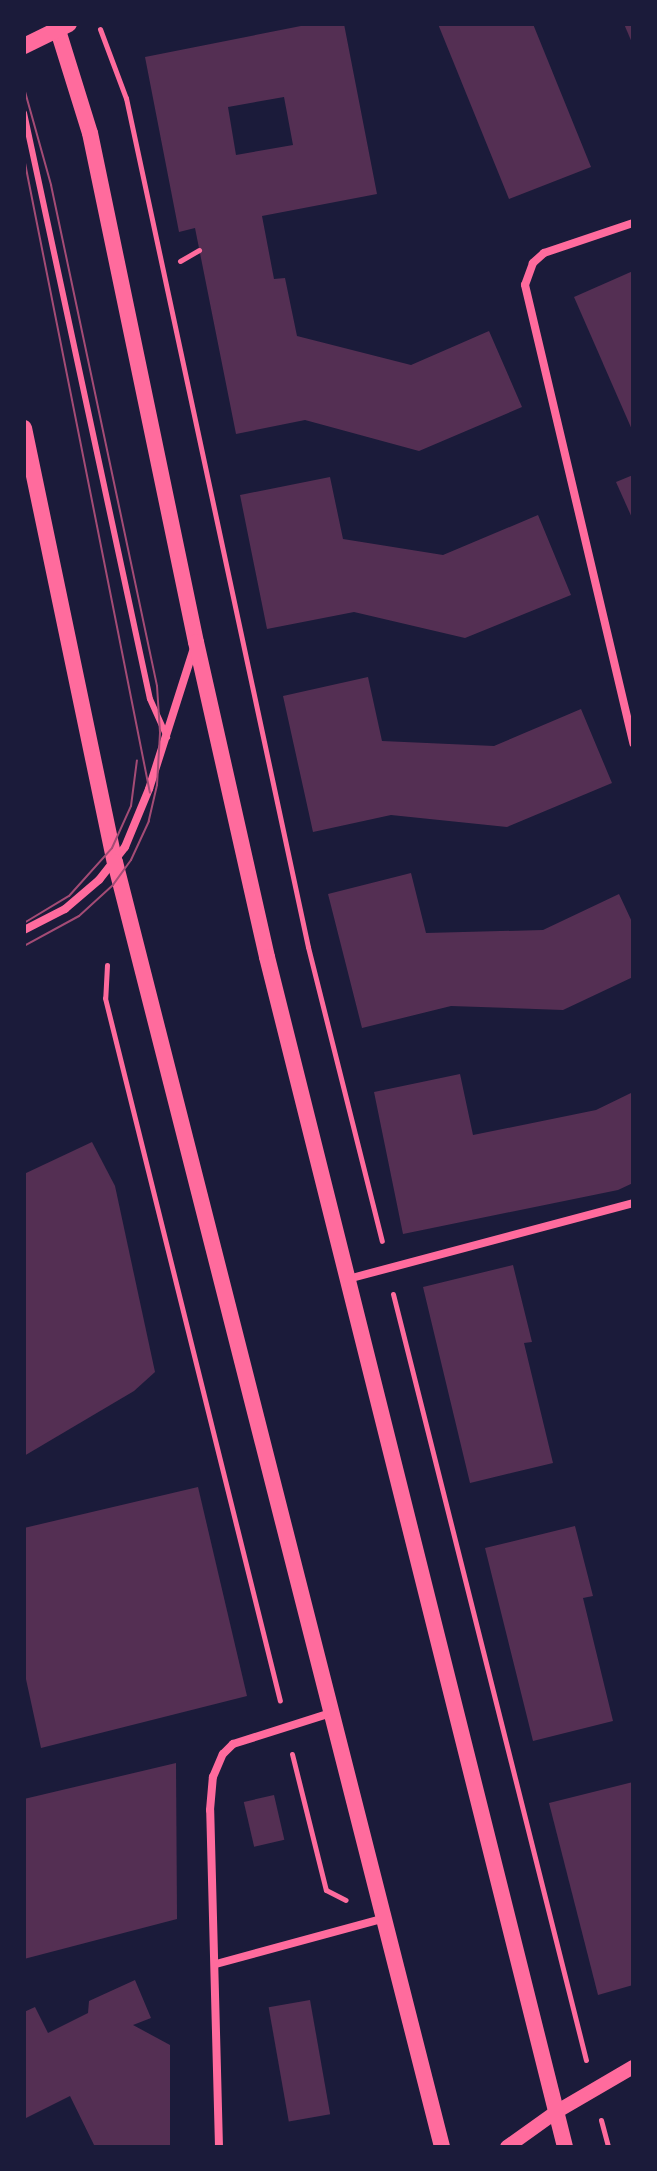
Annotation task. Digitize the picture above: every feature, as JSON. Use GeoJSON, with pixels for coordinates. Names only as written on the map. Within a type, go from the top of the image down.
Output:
{"type":"FeatureCollection","features":[{"type":"Feature","properties":{"kind":"main road"},"geometry":{"type":"LineString","coordinates":[[24,46],[61,25],[90,133],[196,642],[267,957],[565,2147]]}},
{"type":"Feature","properties":{"kind":"main road"},"geometry":{"type":"LineString","coordinates":[[24,428],[115,862],[442,2147]]}},
{"type":"Feature","properties":{"kind":"street"},"geometry":{"type":"LineString","coordinates":[[633,223],[544,253],[533,263],[525,285],[633,743]]}},
{"type":"Feature","properties":{"kind":"street"},"geometry":{"type":"LineString","coordinates":[[24,930],[65,909],[115,862],[140,816],[196,642]]}},
{"type":"Feature","properties":{"kind":"street"},"geometry":{"type":"LineString","coordinates":[[346,1280],[633,1203]]}},
{"type":"Feature","properties":{"kind":"street"},"geometry":{"type":"LineString","coordinates":[[219,2147],[210,1810],[217,1765],[223,1754],[243,1739],[332,1713]]}},
{"type":"Feature","properties":{"kind":"street"},"geometry":{"type":"LineString","coordinates":[[216,1964],[382,1919]]}},
{"type":"Feature","properties":{"kind":"street"},"geometry":{"type":"LineString","coordinates":[[507,2147],[556,2112],[633,2067]]}},
{"type":"Feature","properties":{"kind":"lane"},"geometry":{"type":"LineString","coordinates":[[24,113],[150,699],[167,737]]}},
{"type":"Feature","properties":{"kind":"path"},"geometry":{"type":"LineString","coordinates":[[98,24],[126,98],[308,947],[380,1232]]}},
{"type":"Feature","properties":{"kind":"path"},"geometry":{"type":"LineString","coordinates":[[180,261],[199,250]]}},
{"type":"Feature","properties":{"kind":"path"},"geometry":{"type":"LineString","coordinates":[[105,998],[276,1688]]}},
{"type":"Feature","properties":{"kind":"path"},"geometry":{"type":"LineString","coordinates":[[394,1301],[577,2025]]}},
{"type":"Feature","properties":{"kind":"path"},"geometry":{"type":"LineString","coordinates":[[292,1751],[326,1890]]}},
{"type":"Feature","properties":{"kind":"building"},"geometry":{"type":"Polygon","coordinates":[[[311,24],[344,24],[377,194],[262,216],[274,279],[285,278],[297,336],[411,365],[489,331],[522,407],[419,451],[305,420],[236,434],[195,228],[179,232],[145,57],[311,24]],[[284,97],[228,107],[236,155],[293,145],[284,97]]]}},
{"type":"Feature","properties":{"kind":"building"},"geometry":{"type":"Polygon","coordinates":[[[438,24],[533,24],[591,167],[509,199],[438,24]]]}},
{"type":"Feature","properties":{"kind":"building"},"geometry":{"type":"Polygon","coordinates":[[[624,24],[633,24],[633,45],[624,24]]]}},
{"type":"Feature","properties":{"kind":"building"},"geometry":{"type":"Polygon","coordinates":[[[633,271],[633,432],[574,297],[633,271]]]}},
{"type":"Feature","properties":{"kind":"building"},"geometry":{"type":"Polygon","coordinates":[[[633,475],[633,520],[616,482],[633,475]]]}},
{"type":"Feature","properties":{"kind":"building"},"geometry":{"type":"Polygon","coordinates":[[[330,477],[343,539],[443,555],[538,515],[571,595],[465,638],[354,612],[267,629],[240,495],[330,477]]]}},
{"type":"Feature","properties":{"kind":"building"},"geometry":{"type":"Polygon","coordinates":[[[368,677],[382,741],[494,746],[581,709],[612,783],[507,827],[391,815],[313,832],[283,696],[368,677]]]}},
{"type":"Feature","properties":{"kind":"building"},"geometry":{"type":"Polygon","coordinates":[[[411,873],[426,933],[543,930],[619,894],[633,924],[633,977],[563,1010],[451,1006],[362,1028],[328,894],[411,873]]]}},
{"type":"Feature","properties":{"kind":"building"},"geometry":{"type":"Polygon","coordinates":[[[460,1074],[473,1135],[596,1110],[633,1092],[633,1183],[618,1190],[403,1234],[374,1092],[460,1074]]]}},
{"type":"Feature","properties":{"kind":"building"},"geometry":{"type":"Polygon","coordinates":[[[92,1142],[115,1186],[155,1372],[134,1391],[24,1456],[24,1174],[92,1142]]]}},
{"type":"Feature","properties":{"kind":"building"},"geometry":{"type":"Polygon","coordinates":[[[513,1265],[532,1342],[524,1343],[553,1463],[470,1483],[423,1287],[513,1265]]]}},
{"type":"Feature","properties":{"kind":"building"},"geometry":{"type":"Polygon","coordinates":[[[198,1487],[247,1696],[41,1748],[24,1670],[24,1528],[198,1487]]]}},
{"type":"Feature","properties":{"kind":"building"},"geometry":{"type":"Polygon","coordinates":[[[575,1526],[593,1596],[583,1598],[613,1721],[533,1741],[485,1548],[575,1526]]]}},
{"type":"Feature","properties":{"kind":"building"},"geometry":{"type":"Polygon","coordinates":[[[176,1763],[177,1919],[24,1959],[24,1799],[176,1763]]]}},
{"type":"Feature","properties":{"kind":"building"},"geometry":{"type":"Polygon","coordinates":[[[633,1782],[633,1985],[598,1995],[549,1803],[633,1782]]]}},
{"type":"Feature","properties":{"kind":"building"},"geometry":{"type":"Polygon","coordinates":[[[274,1795],[284,1840],[254,1847],[244,1802],[274,1795]]]}},
{"type":"Feature","properties":{"kind":"building"},"geometry":{"type":"Polygon","coordinates":[[[135,1980],[151,2018],[133,2025],[170,2045],[170,2147],[95,2147],[70,2096],[24,2119],[24,2012],[35,2007],[48,2033],[88,2013],[89,2001],[135,1980]]]}},
{"type":"Feature","properties":{"kind":"building"},"geometry":{"type":"Polygon","coordinates":[[[310,2000],[330,2114],[289,2122],[269,2007],[310,2000]]]}},
{"type":"Feature","properties":{"kind":"tram line"},"geometry":{"type":"LineString","coordinates":[[24,88],[51,185],[157,686],[160,733],[157,785],[149,821],[131,860],[113,885],[79,916],[24,946]]}},
{"type":"Feature","properties":{"kind":"tram line"},"geometry":{"type":"LineString","coordinates":[[24,158],[150,793]]}},
{"type":"Feature","properties":{"kind":"tram line"},"geometry":{"type":"LineString","coordinates":[[24,923],[69,896],[112,848],[131,806],[137,760]]}}]}
